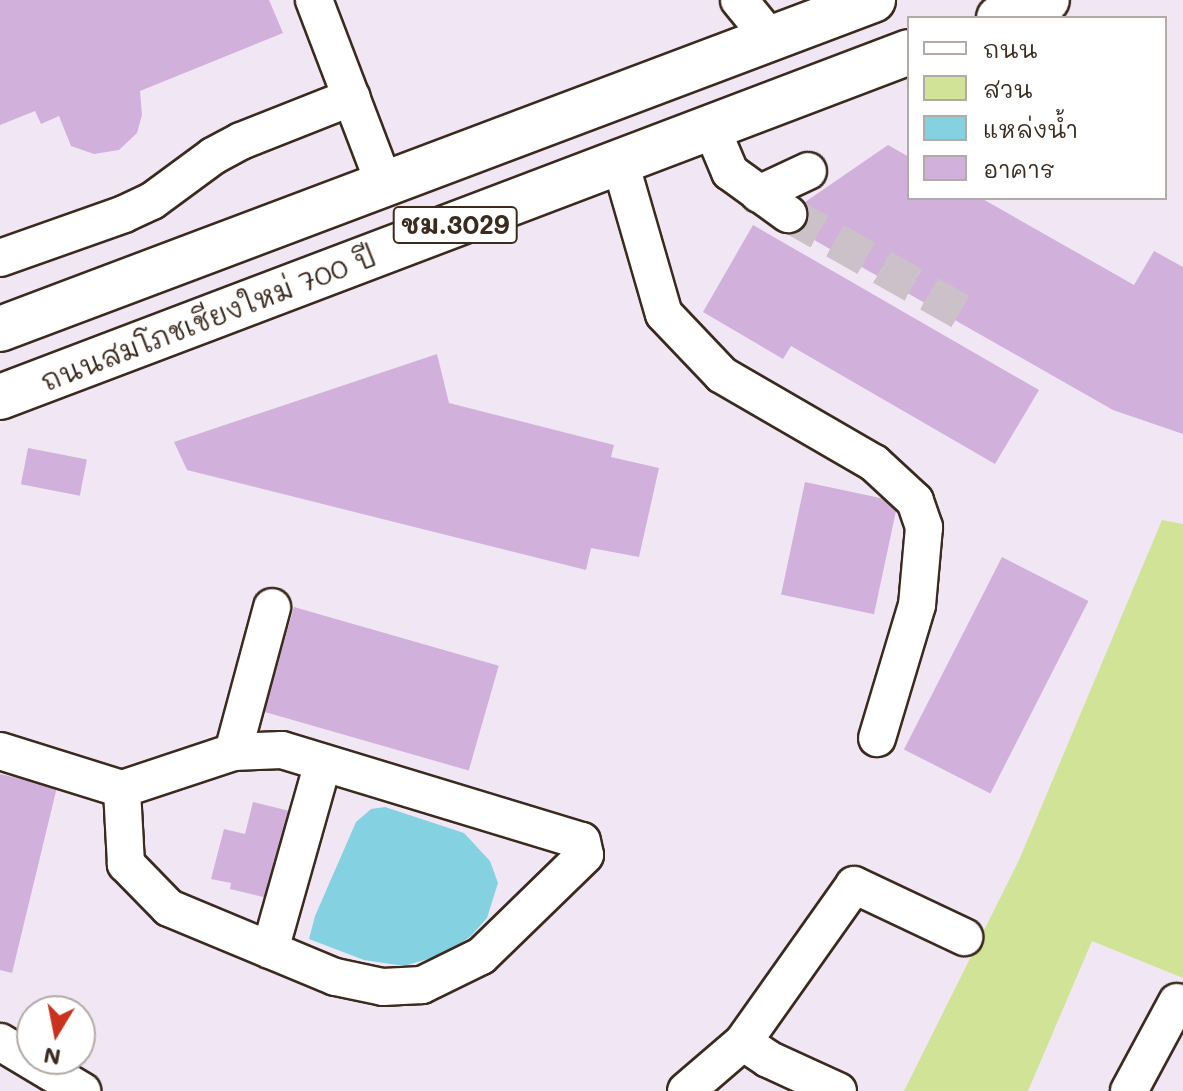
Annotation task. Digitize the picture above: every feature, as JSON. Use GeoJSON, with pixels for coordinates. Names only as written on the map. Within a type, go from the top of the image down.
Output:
{"type":"FeatureCollection","features":[{"type":"Feature","properties":{"kind":"main road","name":"ชม.3029"},"geometry":{"type":"LineString","coordinates":[[0,329],[873,0]]}},
{"type":"Feature","properties":{"kind":"main road"},"geometry":{"type":"LineString","coordinates":[[1004,16],[1047,0]]}},
{"type":"Feature","properties":{"kind":"main road","name":"ถนนสมโภชเชียงใหม่ 700 ปี"},"geometry":{"type":"LineString","coordinates":[[0,397],[907,53]]}},
{"type":"Feature","properties":{"kind":"street"},"geometry":{"type":"LineString","coordinates":[[314,0],[384,183]]}},
{"type":"Feature","properties":{"kind":"street"},"geometry":{"type":"LineString","coordinates":[[739,0],[770,38]]}},
{"type":"Feature","properties":{"kind":"street"},"geometry":{"type":"LineString","coordinates":[[0,258],[124,214],[152,201],[213,156],[241,141],[352,97]]}},
{"type":"Feature","properties":{"kind":"street"},"geometry":{"type":"LineString","coordinates":[[711,127],[730,172],[774,204],[808,171]]}},
{"type":"Feature","properties":{"kind":"street"},"geometry":{"type":"LineString","coordinates":[[620,162],[664,314],[722,375],[874,463],[915,501],[924,527],[917,605],[877,738]]}},
{"type":"Feature","properties":{"kind":"street"},"geometry":{"type":"LineString","coordinates":[[233,752],[272,607]]}},
{"type":"Feature","properties":{"kind":"street"},"geometry":{"type":"LineString","coordinates":[[0,751],[122,789],[233,752],[282,750],[582,841],[585,855],[549,894],[481,956],[422,985],[383,987],[335,977],[169,908],[126,864],[122,789]]}},
{"type":"Feature","properties":{"kind":"street"},"geometry":{"type":"LineString","coordinates":[[270,950],[323,763]]}},
{"type":"Feature","properties":{"kind":"street"},"geometry":{"type":"LineString","coordinates":[[686,1091],[743,1042],[854,885],[964,937]]}},
{"type":"Feature","properties":{"kind":"street"},"geometry":{"type":"LineString","coordinates":[[1129,1091],[1177,1002]]}},
{"type":"Feature","properties":{"kind":"street"},"geometry":{"type":"LineString","coordinates":[[0,1042],[82,1091]]}},
{"type":"Feature","properties":{"kind":"street"},"geometry":{"type":"LineString","coordinates":[[743,1042],[768,1059],[838,1091]]}},
{"type":"Feature","properties":{"kind":"green space"},"geometry":{"type":"Polygon","coordinates":[[[1162,520],[1183,524],[1183,978],[1092,941],[1028,1091],[904,1091],[1019,860],[1162,520]]]}},
{"type":"Feature","properties":{"kind":"water"},"geometry":{"type":"Polygon","coordinates":[[[385,807],[464,833],[490,861],[498,883],[487,918],[471,936],[445,954],[404,966],[364,960],[309,939],[315,916],[356,822],[371,809],[385,807]]]}},
{"type":"Feature","properties":{"kind":"building"},"geometry":{"type":"Polygon","coordinates":[[[0,0],[269,0],[283,33],[140,91],[142,115],[137,133],[119,150],[94,154],[71,146],[59,116],[41,124],[35,111],[0,125],[0,0]]]}},
{"type":"Feature","properties":{"kind":"building"},"geometry":{"type":"Polygon","coordinates":[[[888,145],[907,156],[907,200],[985,200],[1134,285],[1154,251],[1183,267],[1183,434],[1113,410],[779,220],[888,145]]]}},
{"type":"Feature","properties":{"kind":"building"},"geometry":{"type":"Polygon","coordinates":[[[753,225],[1039,390],[995,464],[791,346],[783,359],[703,312],[753,225]]]}},
{"type":"Feature","properties":{"kind":"building"},"geometry":{"type":"Polygon","coordinates":[[[437,354],[449,403],[614,445],[611,457],[659,468],[639,557],[591,548],[586,570],[187,470],[174,442],[437,354]]]}},
{"type":"Feature","properties":{"kind":"building"},"geometry":{"type":"Polygon","coordinates":[[[28,448],[87,459],[80,496],[21,484],[28,448]]]}},
{"type":"Feature","properties":{"kind":"building"},"geometry":{"type":"Polygon","coordinates":[[[805,482],[898,502],[874,614],[781,594],[805,482]]]}},
{"type":"Feature","properties":{"kind":"building"},"geometry":{"type":"Polygon","coordinates":[[[1002,557],[1088,601],[990,793],[904,749],[1002,557]]]}},
{"type":"Feature","properties":{"kind":"building"},"geometry":{"type":"Polygon","coordinates":[[[294,607],[499,666],[469,770],[264,712],[294,607]]]}},
{"type":"Feature","properties":{"kind":"building"},"geometry":{"type":"Polygon","coordinates":[[[0,774],[57,787],[12,973],[0,970],[0,774]]]}},
{"type":"Feature","properties":{"kind":"building"},"geometry":{"type":"Polygon","coordinates":[[[253,802],[298,813],[275,900],[230,889],[231,883],[211,879],[224,829],[245,834],[253,802]]]}},
{"type":"Feature","properties":{"kind":"tunnel"},"geometry":{"type":"LineString","coordinates":[[788,214],[975,320]]}}]}
